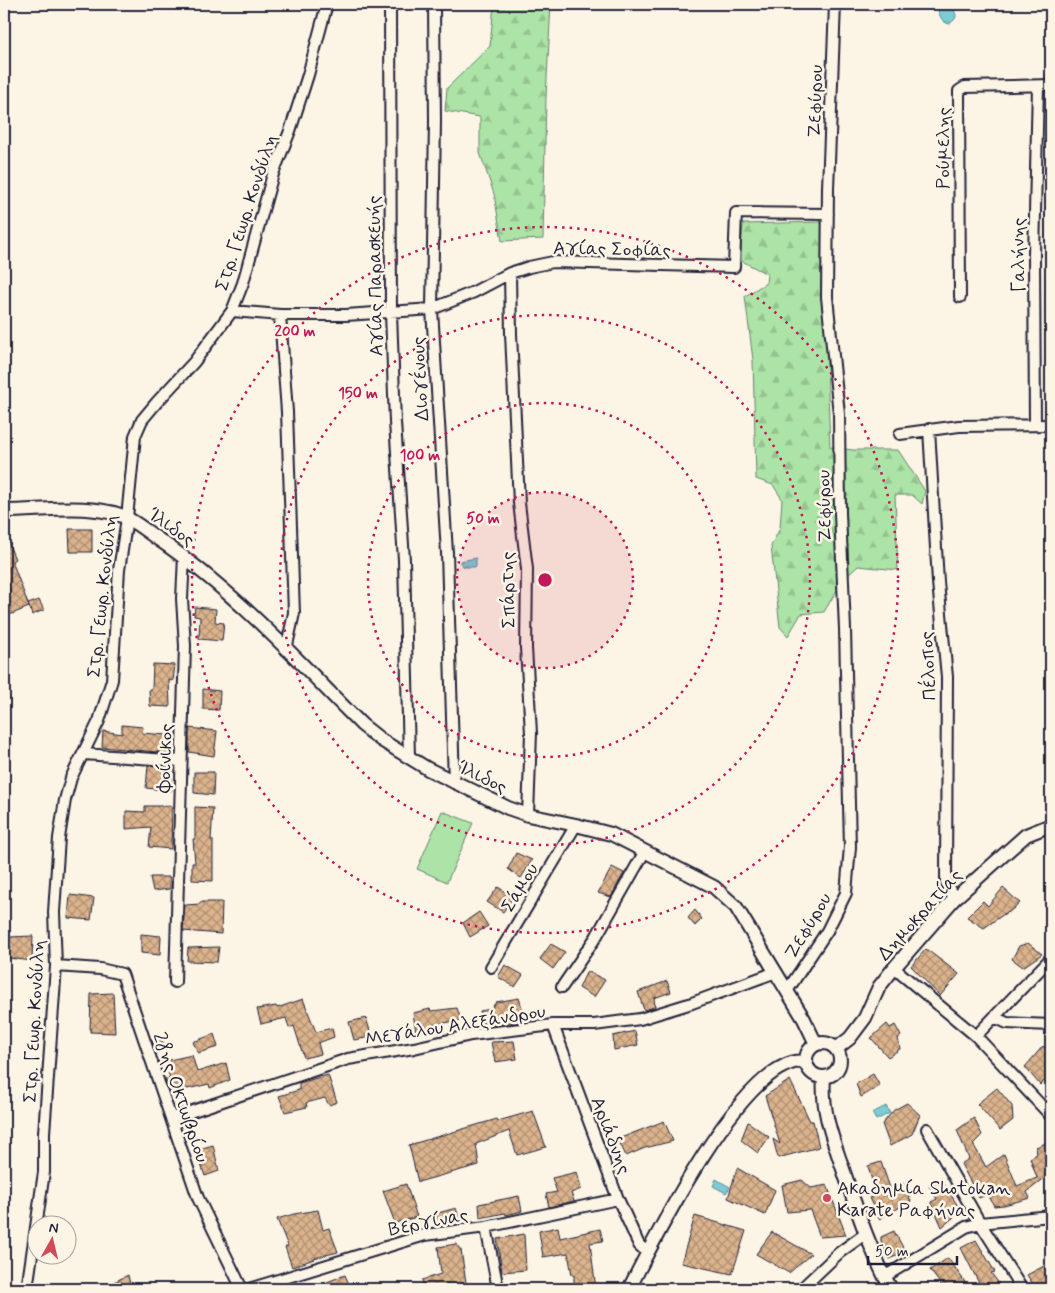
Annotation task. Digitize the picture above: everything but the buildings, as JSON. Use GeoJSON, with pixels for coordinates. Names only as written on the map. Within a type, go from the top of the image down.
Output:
{"type":"FeatureCollection","features":[{"type":"Feature","properties":{"kind":"street","name":"Στρ. Γεωρ. Κονδύλη"},"geometry":{"type":"LineString","coordinates":[[27,1289],[44,1172],[44,1133],[56,966],[54,912],[59,838],[65,800],[71,778],[99,721],[112,680],[119,570],[127,518],[135,436],[142,420],[194,362],[232,311],[243,284],[273,174],[290,131],[308,75],[327,4]]}},
{"type":"Feature","properties":{"kind":"street","name":"Αγίας Παρασκευής"},"geometry":{"type":"LineString","coordinates":[[390,4],[391,313],[395,422],[404,560],[409,757]]}},
{"type":"Feature","properties":{"kind":"street","name":"Διογένους"},"geometry":{"type":"LineString","coordinates":[[434,4],[435,131],[432,309],[447,553],[454,783]]}},
{"type":"Feature","properties":{"kind":"street","name":"Ζεφύρου"},"geometry":{"type":"LineString","coordinates":[[787,991],[827,931],[846,893],[850,847],[846,629],[840,513],[839,414],[827,297],[835,4]]}},
{"type":"Feature","properties":{"kind":"street","name":"Ρούμελης"},"geometry":{"type":"LineString","coordinates":[[960,297],[959,91],[965,87],[1051,85]]}},
{"type":"Feature","properties":{"kind":"street","name":"Γαλήνης"},"geometry":{"type":"LineString","coordinates":[[1035,424],[1034,255],[1038,86]]}},
{"type":"Feature","properties":{"kind":"street","name":"Αγίας Σοφίας"},"geometry":{"type":"LineString","coordinates":[[232,311],[280,315],[346,315],[432,309],[474,292],[510,273],[553,262],[734,267],[736,213],[828,214]]}},
{"type":"Feature","properties":{"kind":"street","name":"Σπάρτης"},"geometry":{"type":"LineString","coordinates":[[510,273],[519,503],[527,569],[526,648],[531,734],[528,815]]}},
{"type":"Feature","properties":{"kind":"street"},"geometry":{"type":"LineString","coordinates":[[280,315],[287,412],[294,613],[286,650]]}},
{"type":"Feature","properties":{"kind":"street"},"geometry":{"type":"LineString","coordinates":[[900,434],[959,426],[1035,424],[1051,426]]}},
{"type":"Feature","properties":{"kind":"street","name":"Πέλοπος"},"geometry":{"type":"LineString","coordinates":[[929,429],[938,582],[947,678],[946,882],[954,899]]}},
{"type":"Feature","properties":{"kind":"street","name":"Ίλιδος"},"geometry":{"type":"LineString","coordinates":[[4,510],[86,509],[111,512],[127,518],[184,556],[234,598],[362,725],[381,740],[454,783],[508,808],[528,815],[611,834],[714,887],[736,907],[776,972],[816,1044]]}},
{"type":"Feature","properties":{"kind":"street","name":"Φοίνικος"},"geometry":{"type":"LineString","coordinates":[[175,982],[185,646],[182,599],[184,556]]}},
{"type":"Feature","properties":{"kind":"street"},"geometry":{"type":"LineString","coordinates":[[84,754],[181,761]]}},
{"type":"Feature","properties":{"kind":"street","name":"Σάμου"},"geometry":{"type":"LineString","coordinates":[[491,967],[576,825]]}},
{"type":"Feature","properties":{"kind":"street","name":"Δημοκρατίας"},"geometry":{"type":"LineString","coordinates":[[836,1049],[850,1038],[860,1025],[880,987],[894,968],[954,899],[1026,835],[1051,825]]}},
{"type":"Feature","properties":{"kind":"street"},"geometry":{"type":"LineString","coordinates":[[562,987],[614,907],[645,851]]}},
{"type":"Feature","properties":{"kind":"street"},"geometry":{"type":"LineString","coordinates":[[976,1036],[1051,958]]}},
{"type":"Feature","properties":{"kind":"street","name":"28ης Οκτωβρίου"},"geometry":{"type":"LineString","coordinates":[[56,966],[100,969],[122,974],[198,1198],[242,1289]]}},
{"type":"Feature","properties":{"kind":"street"},"geometry":{"type":"LineString","coordinates":[[894,968],[976,1036],[1051,1116]]}},
{"type":"Feature","properties":{"kind":"street","name":"Μεγάλου Αλεξάνδρου"},"geometry":{"type":"LineString","coordinates":[[172,1118],[348,1059],[414,1048],[471,1035],[553,1025],[594,1025],[640,1019],[692,1003],[776,972]]}},
{"type":"Feature","properties":{"kind":"street"},"geometry":{"type":"LineString","coordinates":[[994,1017],[1007,1023],[1051,1025]]}},
{"type":"Feature","properties":{"kind":"street","name":"Αριάδνης"},"geometry":{"type":"LineString","coordinates":[[553,1025],[618,1200],[639,1245],[648,1252]]}},
{"type":"Feature","properties":{"kind":"street"},"geometry":{"type":"LineString","coordinates":[[816,1044],[827,1044],[836,1049],[839,1054],[840,1064],[834,1074],[824,1078],[814,1075],[810,1071],[806,1061],[808,1051],[816,1044]]}},
{"type":"Feature","properties":{"kind":"street"},"geometry":{"type":"LineString","coordinates":[[629,1289],[693,1173],[729,1119],[760,1084],[775,1072],[795,1062],[806,1061]]}},
{"type":"Feature","properties":{"kind":"street"},"geometry":{"type":"LineString","coordinates":[[824,1078],[822,1096],[826,1119],[865,1234],[890,1289]]}},
{"type":"Feature","properties":{"kind":"street"},"geometry":{"type":"LineString","coordinates":[[927,1129],[980,1223],[1022,1289]]}},
{"type":"Feature","properties":{"kind":"street","name":"Βεργίνας"},"geometry":{"type":"LineString","coordinates":[[249,1289],[425,1235],[486,1227],[618,1200]]}},
{"type":"Feature","properties":{"kind":"street"},"geometry":{"type":"LineString","coordinates":[[884,1278],[966,1227],[980,1223],[1051,1216]]}},
{"type":"Feature","properties":{"kind":"street"},"geometry":{"type":"LineString","coordinates":[[486,1227],[498,1289]]}},
{"type":"Feature","properties":{"kind":"street"},"geometry":{"type":"LineString","coordinates":[[801,1289],[840,1252],[865,1234]]}},
{"type":"Feature","properties":{"kind":"green space"},"geometry":{"type":"Polygon","coordinates":[[[494,4],[551,4],[546,97],[543,239],[502,241],[494,194],[480,153],[480,117],[445,111],[447,88],[490,46],[494,4]]]}},
{"type":"Feature","properties":{"kind":"green space"},"geometry":{"type":"Polygon","coordinates":[[[822,222],[830,447],[853,450],[898,450],[925,491],[922,504],[912,495],[895,495],[898,570],[858,566],[843,580],[824,612],[801,614],[788,636],[780,627],[771,546],[780,528],[782,499],[773,485],[756,479],[753,360],[745,296],[766,283],[767,274],[740,260],[743,224],[822,222]]]}},
{"type":"Feature","properties":{"kind":"green space"},"geometry":{"type":"Polygon","coordinates":[[[442,811],[473,823],[447,882],[417,869],[442,811]]]}},
{"type":"Feature","properties":{"kind":"water"},"geometry":{"type":"Polygon","coordinates":[[[938,4],[953,4],[956,17],[949,24],[940,16],[938,4]]]}},
{"type":"Feature","properties":{"kind":"water"},"geometry":{"type":"Polygon","coordinates":[[[476,558],[476,567],[464,567],[460,563],[460,561],[476,558]]]}},
{"type":"Feature","properties":{"kind":"water"},"geometry":{"type":"Polygon","coordinates":[[[886,1106],[890,1113],[876,1120],[872,1113],[886,1106]]]}},
{"type":"Feature","properties":{"kind":"water"},"geometry":{"type":"Polygon","coordinates":[[[716,1179],[730,1187],[726,1193],[713,1186],[716,1179]]]}},
{"type":"Feature","properties":{"kind":"place","name":"Ακαδημία Shotokan Karate Ραφήνας"},"geometry":{"type":"Point","coordinates":[827,1198]}}]}
